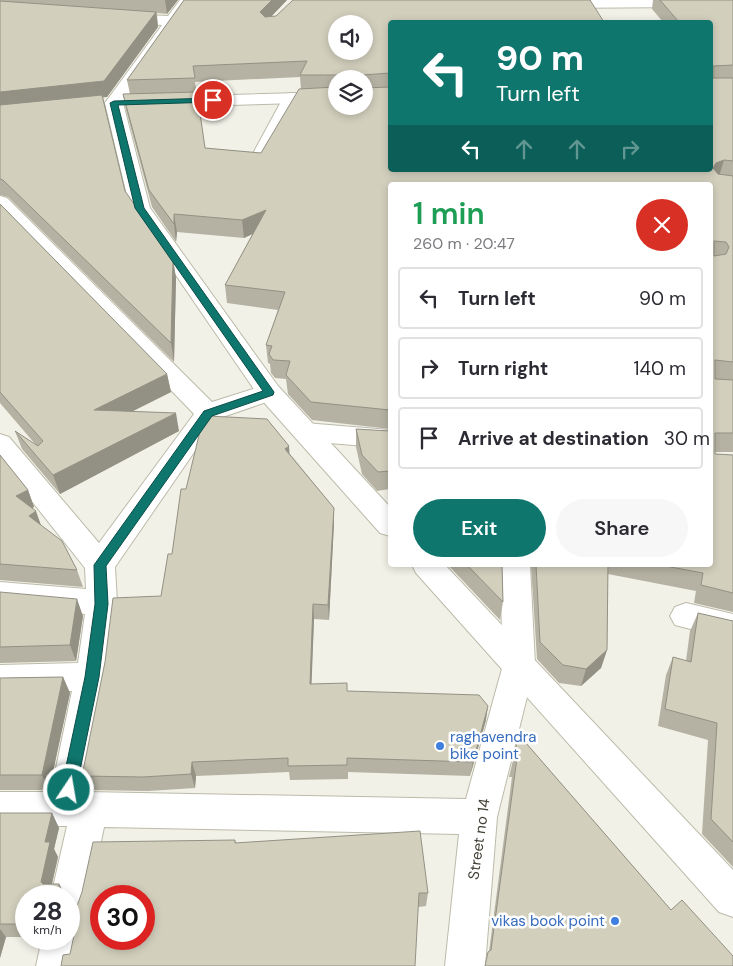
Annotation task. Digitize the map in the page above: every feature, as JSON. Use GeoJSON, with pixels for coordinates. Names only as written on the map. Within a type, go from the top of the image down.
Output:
{"type":"FeatureCollection","features":[{"type":"Feature","properties":{"kind":"street"},"geometry":{"type":"LineString","coordinates":[[187,0],[122,103],[140,208],[269,392],[388,522]]}},
{"type":"Feature","properties":{"kind":"street"},"geometry":{"type":"LineString","coordinates":[[537,4],[700,2]]}},
{"type":"Feature","properties":{"kind":"street"},"geometry":{"type":"LineString","coordinates":[[105,17],[172,21]]}},
{"type":"Feature","properties":{"kind":"street"},"geometry":{"type":"LineString","coordinates":[[122,103],[328,97]]}},
{"type":"Feature","properties":{"kind":"street"},"geometry":{"type":"LineString","coordinates":[[259,159],[292,98]]}},
{"type":"Feature","properties":{"kind":"street"},"geometry":{"type":"LineString","coordinates":[[0,202],[208,413]]}},
{"type":"Feature","properties":{"kind":"street"},"geometry":{"type":"LineString","coordinates":[[100,565],[208,413],[269,392]]}},
{"type":"Feature","properties":{"kind":"street"},"geometry":{"type":"LineString","coordinates":[[305,432],[388,439]]}},
{"type":"Feature","properties":{"kind":"street"},"geometry":{"type":"LineString","coordinates":[[0,443],[100,565],[102,604],[77,809],[71,885]]}},
{"type":"Feature","properties":{"kind":"street"},"geometry":{"type":"LineString","coordinates":[[429,567],[733,898]]}},
{"type":"Feature","properties":{"kind":"street","name":"Street no 14"},"geometry":{"type":"LineString","coordinates":[[465,966],[479,817],[519,665],[515,567]]}},
{"type":"Feature","properties":{"kind":"street"},"geometry":{"type":"LineString","coordinates":[[0,594],[102,604]]}},
{"type":"Feature","properties":{"kind":"street"},"geometry":{"type":"LineString","coordinates":[[686,616],[733,628]]}},
{"type":"Feature","properties":{"kind":"street"},"geometry":{"type":"LineString","coordinates":[[0,679],[92,677]]}},
{"type":"Feature","properties":{"kind":"street"},"geometry":{"type":"LineString","coordinates":[[0,809],[479,817]]}},
{"type":"Feature","properties":{"kind":"street"},"geometry":{"type":"LineString","coordinates":[[56,966],[60,950]]}},
{"type":"Feature","properties":{"kind":"building"},"geometry":{"type":"Polygon","coordinates":[[[184,0],[272,0],[260,12],[265,17],[276,16],[293,0],[590,0],[603,20],[388,20],[388,73],[373,74],[373,70],[328,70],[328,75],[300,75],[307,61],[193,66],[195,78],[127,80],[184,0]]]}},
{"type":"Feature","properties":{"kind":"building"},"geometry":{"type":"Polygon","coordinates":[[[660,0],[733,0],[733,65],[713,66],[713,20],[677,20],[660,0]]]}},
{"type":"Feature","properties":{"kind":"building"},"geometry":{"type":"Polygon","coordinates":[[[0,1],[156,12],[104,81],[0,92],[0,1]]]}},
{"type":"Feature","properties":{"kind":"building"},"geometry":{"type":"Polygon","coordinates":[[[713,78],[733,78],[733,161],[724,160],[716,163],[713,168],[713,78]]]}},
{"type":"Feature","properties":{"kind":"building"},"geometry":{"type":"Polygon","coordinates":[[[328,87],[328,115],[373,115],[373,88],[388,87],[388,172],[713,172],[713,168],[718,174],[733,176],[733,362],[715,360],[715,379],[733,380],[733,433],[715,433],[715,454],[733,455],[733,593],[701,585],[703,573],[671,567],[713,567],[713,182],[388,182],[388,410],[311,402],[286,375],[290,361],[273,360],[269,354],[272,346],[266,345],[285,292],[225,285],[266,210],[242,220],[174,214],[174,224],[149,190],[123,94],[197,92],[205,148],[261,153],[299,89],[328,87]],[[714,241],[714,256],[726,254],[729,247],[726,242],[714,241]]]}},
{"type":"Feature","properties":{"kind":"building"},"geometry":{"type":"Polygon","coordinates":[[[102,95],[125,191],[173,260],[171,343],[0,179],[0,105],[102,95]]]}},
{"type":"Feature","properties":{"kind":"building"},"geometry":{"type":"Polygon","coordinates":[[[0,204],[167,374],[94,410],[176,413],[53,475],[15,431],[38,446],[43,441],[0,392],[0,204]]]}},
{"type":"Feature","properties":{"kind":"building"},"geometry":{"type":"Polygon","coordinates":[[[208,416],[267,419],[289,446],[285,449],[334,508],[328,605],[313,604],[310,684],[347,683],[347,691],[479,695],[488,706],[473,762],[347,758],[347,765],[288,766],[288,758],[192,762],[191,774],[143,777],[82,776],[105,662],[113,598],[161,596],[168,554],[172,554],[181,489],[186,489],[201,427],[208,416]]]}},
{"type":"Feature","properties":{"kind":"building"},"geometry":{"type":"Polygon","coordinates":[[[356,429],[388,431],[388,471],[378,472],[362,455],[356,429]]]}},
{"type":"Feature","properties":{"kind":"building"},"geometry":{"type":"Polygon","coordinates":[[[0,455],[28,490],[16,496],[36,511],[29,516],[62,541],[77,570],[0,564],[0,455]]]}},
{"type":"Feature","properties":{"kind":"building"},"geometry":{"type":"Polygon","coordinates":[[[469,567],[502,567],[503,602],[469,567]]]}},
{"type":"Feature","properties":{"kind":"building"},"geometry":{"type":"Polygon","coordinates":[[[536,567],[608,567],[607,650],[586,669],[563,665],[540,642],[536,567]]]}},
{"type":"Feature","properties":{"kind":"building"},"geometry":{"type":"Polygon","coordinates":[[[0,592],[77,599],[70,645],[0,647],[0,592]]]}},
{"type":"Feature","properties":{"kind":"building"},"geometry":{"type":"Polygon","coordinates":[[[698,613],[733,621],[733,842],[711,819],[717,723],[665,709],[673,657],[691,662],[698,613]]]}},
{"type":"Feature","properties":{"kind":"building"},"geometry":{"type":"Polygon","coordinates":[[[63,677],[42,775],[0,775],[0,678],[63,677]]]}},
{"type":"Feature","properties":{"kind":"building"},"geometry":{"type":"Polygon","coordinates":[[[519,735],[671,910],[682,900],[733,956],[733,966],[485,966],[488,952],[491,950],[517,758],[513,758],[519,735]]]}},
{"type":"Feature","properties":{"kind":"building"},"geometry":{"type":"Polygon","coordinates":[[[0,813],[52,813],[45,842],[50,842],[41,882],[43,884],[59,885],[15,885],[15,924],[0,924],[0,813]]]}},
{"type":"Feature","properties":{"kind":"building"},"geometry":{"type":"Polygon","coordinates":[[[420,831],[428,893],[419,893],[415,966],[61,966],[63,955],[70,954],[71,950],[80,950],[80,898],[93,842],[235,840],[235,843],[420,831]]]}},
{"type":"Feature","properties":{"kind":"place","name":"raghavendra bike point"},"geometry":{"type":"Point","coordinates":[440,746]}},
{"type":"Feature","properties":{"kind":"place","name":"vikas book point"},"geometry":{"type":"Point","coordinates":[615,921]}},
{"type":"Feature","properties":{"kind":"route"},"geometry":{"type":"LineString","coordinates":[[69,790],[92,677],[102,604],[100,565],[208,413],[269,392],[140,208],[114,103],[213,100]]}}]}
